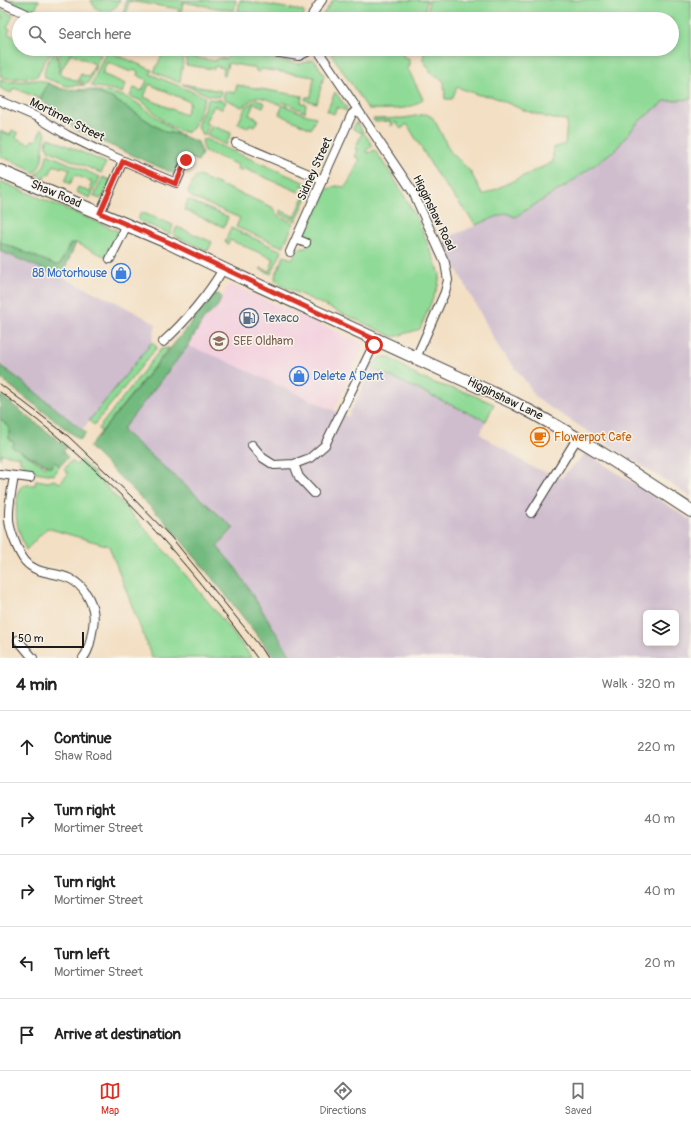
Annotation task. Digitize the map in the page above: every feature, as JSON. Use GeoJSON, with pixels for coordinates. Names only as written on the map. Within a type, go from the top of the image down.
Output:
{"type":"FeatureCollection","features":[{"type":"Feature","properties":{"kind":"main road","name":"Shaw Road"},"geometry":{"type":"LineString","coordinates":[[0,171],[168,242],[416,358]]}},
{"type":"Feature","properties":{"kind":"main road","name":"Higginshaw Lane"},"geometry":{"type":"LineString","coordinates":[[416,358],[514,403],[578,437],[691,512]]}},
{"type":"Feature","properties":{"kind":"street"},"geometry":{"type":"LineString","coordinates":[[314,12],[322,0]]}},
{"type":"Feature","properties":{"kind":"street"},"geometry":{"type":"LineString","coordinates":[[0,2],[22,12]]}},
{"type":"Feature","properties":{"kind":"street","name":"Higginshaw Road"},"geometry":{"type":"LineString","coordinates":[[323,56],[413,192],[445,263],[448,280],[445,292],[416,358]]}},
{"type":"Feature","properties":{"kind":"street","name":"Mortimer Street"},"geometry":{"type":"LineString","coordinates":[[0,101],[37,117],[68,135],[123,161],[176,184],[186,160]]}},
{"type":"Feature","properties":{"kind":"street","name":"Sidney Street"},"geometry":{"type":"LineString","coordinates":[[290,252],[352,114],[358,110]]}},
{"type":"Feature","properties":{"kind":"street"},"geometry":{"type":"LineString","coordinates":[[236,143],[323,180]]}},
{"type":"Feature","properties":{"kind":"street"},"geometry":{"type":"LineString","coordinates":[[100,213],[123,161]]}},
{"type":"Feature","properties":{"kind":"street"},"geometry":{"type":"LineString","coordinates":[[110,259],[127,225]]}},
{"type":"Feature","properties":{"kind":"street"},"geometry":{"type":"LineString","coordinates":[[296,239],[306,243]]}},
{"type":"Feature","properties":{"kind":"street"},"geometry":{"type":"LineString","coordinates":[[163,342],[175,331],[216,282],[223,269]]}},
{"type":"Feature","properties":{"kind":"street"},"geometry":{"type":"LineString","coordinates":[[252,445],[263,458],[274,465],[294,464],[310,458],[325,445],[376,340]]}},
{"type":"Feature","properties":{"kind":"street"},"geometry":{"type":"LineString","coordinates":[[531,513],[578,437]]}},
{"type":"Feature","properties":{"kind":"street"},"geometry":{"type":"LineString","coordinates":[[294,464],[299,477],[314,493]]}},
{"type":"Feature","properties":{"kind":"street"},"geometry":{"type":"LineString","coordinates":[[0,474],[30,478]]}},
{"type":"Feature","properties":{"kind":"street"},"geometry":{"type":"LineString","coordinates":[[14,476],[9,518],[12,532],[24,558],[35,568],[68,577],[79,584],[94,608],[90,646],[86,657]]}},
{"type":"Feature","properties":{"kind":"street"},"geometry":{"type":"LineString","coordinates":[[18,640],[33,658]]}},
{"type":"Feature","properties":{"kind":"shaded area"},"geometry":{"type":"Polygon","coordinates":[[[691,99],[691,497],[537,399],[527,383],[499,348],[454,264],[444,239],[506,213],[515,217],[567,185],[616,149],[638,122],[665,101],[691,99]]]}},
{"type":"Feature","properties":{"kind":"shaded area"},"geometry":{"type":"Polygon","coordinates":[[[0,251],[120,304],[156,324],[152,342],[82,430],[0,364],[0,251]]]}},
{"type":"Feature","properties":{"kind":"shaded area"},"geometry":{"type":"Polygon","coordinates":[[[229,284],[360,342],[362,350],[334,410],[188,346],[203,320],[217,307],[229,284]]]}},
{"type":"Feature","properties":{"kind":"shaded area"},"geometry":{"type":"Polygon","coordinates":[[[188,346],[215,356],[348,417],[372,368],[486,421],[480,434],[530,466],[561,478],[586,453],[691,520],[691,658],[292,658],[237,570],[217,546],[234,528],[122,430],[188,346]]]}},
{"type":"Feature","properties":{"kind":"green space"},"geometry":{"type":"Polygon","coordinates":[[[8,0],[39,0],[35,10],[33,11],[8,0]]]}},
{"type":"Feature","properties":{"kind":"green space"},"geometry":{"type":"Polygon","coordinates":[[[91,0],[120,0],[118,5],[114,8],[101,11],[93,5],[91,0]]]}},
{"type":"Feature","properties":{"kind":"green space"},"geometry":{"type":"Polygon","coordinates":[[[126,0],[236,0],[234,11],[183,2],[181,12],[178,12],[179,9],[129,1],[126,12],[124,12],[126,0]]]}},
{"type":"Feature","properties":{"kind":"green space"},"geometry":{"type":"Polygon","coordinates":[[[240,0],[304,12],[243,12],[238,11],[240,0]]]}},
{"type":"Feature","properties":{"kind":"green space"},"geometry":{"type":"Polygon","coordinates":[[[333,0],[427,0],[424,12],[325,12],[333,0]]]}},
{"type":"Feature","properties":{"kind":"green space"},"geometry":{"type":"Polygon","coordinates":[[[429,0],[691,0],[691,99],[665,101],[638,122],[616,149],[567,185],[515,217],[506,213],[476,225],[438,176],[407,124],[401,129],[396,122],[391,126],[390,121],[375,122],[373,119],[404,118],[426,114],[432,117],[450,151],[470,171],[483,195],[553,162],[553,148],[565,144],[567,120],[553,119],[526,111],[491,96],[479,95],[457,87],[452,99],[445,99],[444,81],[433,75],[423,60],[423,56],[679,56],[679,12],[428,12],[429,0]]]}},
{"type":"Feature","properties":{"kind":"green space"},"geometry":{"type":"Polygon","coordinates":[[[0,9],[12,15],[7,28],[10,29],[8,34],[12,36],[12,56],[49,56],[38,75],[35,77],[9,79],[0,76],[0,21],[3,17],[0,16],[0,9]]]}},
{"type":"Feature","properties":{"kind":"green space"},"geometry":{"type":"Polygon","coordinates":[[[52,56],[58,56],[59,73],[85,85],[67,86],[45,78],[44,74],[49,59],[52,56]]]}},
{"type":"Feature","properties":{"kind":"green space"},"geometry":{"type":"Polygon","coordinates":[[[60,56],[69,56],[60,72],[60,56]]]}},
{"type":"Feature","properties":{"kind":"green space"},"geometry":{"type":"Polygon","coordinates":[[[78,56],[100,56],[88,84],[78,80],[81,74],[89,77],[95,64],[78,56]]]}},
{"type":"Feature","properties":{"kind":"green space"},"geometry":{"type":"Polygon","coordinates":[[[104,56],[119,56],[152,70],[150,74],[205,97],[193,128],[188,132],[182,132],[168,124],[144,103],[130,96],[134,88],[142,91],[147,80],[137,75],[138,72],[133,70],[131,72],[107,62],[102,74],[126,84],[122,93],[91,86],[104,56]],[[149,84],[144,97],[185,115],[190,102],[149,84]]]}},
{"type":"Feature","properties":{"kind":"green space"},"geometry":{"type":"Polygon","coordinates":[[[162,56],[184,56],[180,81],[178,82],[154,72],[162,56]]]}},
{"type":"Feature","properties":{"kind":"green space"},"geometry":{"type":"Polygon","coordinates":[[[187,56],[215,61],[219,58],[226,59],[228,57],[256,56],[300,64],[313,60],[316,62],[324,75],[317,103],[305,100],[306,97],[311,97],[314,77],[261,69],[260,72],[256,71],[256,68],[228,63],[225,76],[223,76],[224,68],[215,66],[214,69],[186,65],[187,56]]]}},
{"type":"Feature","properties":{"kind":"green space"},"geometry":{"type":"Polygon","coordinates":[[[333,56],[403,56],[409,58],[409,66],[407,67],[423,99],[418,103],[404,108],[368,109],[333,56]]]}},
{"type":"Feature","properties":{"kind":"green space"},"geometry":{"type":"Polygon","coordinates":[[[0,80],[10,82],[38,80],[48,83],[40,99],[14,88],[11,93],[0,88],[0,80]]]}},
{"type":"Feature","properties":{"kind":"green space"},"geometry":{"type":"Polygon","coordinates":[[[48,83],[62,89],[89,90],[112,98],[165,132],[180,135],[198,142],[202,153],[198,161],[183,155],[175,174],[76,130],[40,99],[48,83]]]}},
{"type":"Feature","properties":{"kind":"green space"},"geometry":{"type":"Polygon","coordinates":[[[182,84],[221,91],[220,97],[208,95],[182,84]]]}},
{"type":"Feature","properties":{"kind":"green space"},"geometry":{"type":"Polygon","coordinates":[[[237,85],[302,96],[301,103],[306,104],[305,112],[283,102],[281,105],[262,98],[255,97],[242,107],[223,98],[225,91],[235,93],[237,85]]]}},
{"type":"Feature","properties":{"kind":"green space"},"geometry":{"type":"Polygon","coordinates":[[[89,90],[109,92],[128,98],[180,135],[165,132],[112,98],[89,90]]]}},
{"type":"Feature","properties":{"kind":"green space"},"geometry":{"type":"Polygon","coordinates":[[[335,92],[347,108],[346,111],[337,107],[334,114],[327,111],[335,92]]]}},
{"type":"Feature","properties":{"kind":"green space"},"geometry":{"type":"Polygon","coordinates":[[[208,99],[226,102],[222,109],[214,106],[205,122],[209,125],[205,135],[203,135],[197,126],[208,99]]]}},
{"type":"Feature","properties":{"kind":"green space"},"geometry":{"type":"Polygon","coordinates":[[[256,99],[265,103],[263,107],[254,103],[249,115],[258,119],[255,126],[250,124],[248,128],[238,124],[245,108],[256,99]]]}},
{"type":"Feature","properties":{"kind":"green space"},"geometry":{"type":"Polygon","coordinates":[[[283,105],[316,117],[311,129],[279,114],[283,105]]]}},
{"type":"Feature","properties":{"kind":"green space"},"geometry":{"type":"Polygon","coordinates":[[[356,122],[373,146],[366,150],[368,153],[375,150],[400,188],[419,223],[440,274],[438,286],[420,329],[394,337],[280,285],[276,281],[275,276],[284,256],[292,259],[298,249],[306,248],[311,239],[305,234],[326,190],[336,186],[346,187],[360,159],[355,157],[358,150],[355,149],[362,133],[353,129],[356,122]]]}},
{"type":"Feature","properties":{"kind":"green space"},"geometry":{"type":"Polygon","coordinates":[[[213,126],[231,133],[226,145],[207,136],[211,127],[213,126]]]}},
{"type":"Feature","properties":{"kind":"green space"},"geometry":{"type":"Polygon","coordinates":[[[42,128],[46,134],[43,145],[42,159],[41,164],[34,173],[26,167],[0,156],[0,131],[10,135],[12,130],[18,133],[16,138],[30,144],[32,140],[36,141],[42,128]]]}},
{"type":"Feature","properties":{"kind":"green space"},"geometry":{"type":"Polygon","coordinates":[[[48,138],[106,163],[101,173],[48,150],[46,143],[48,138]]]}},
{"type":"Feature","properties":{"kind":"green space"},"geometry":{"type":"Polygon","coordinates":[[[205,139],[310,185],[311,188],[296,221],[280,214],[280,210],[295,217],[308,188],[302,185],[299,192],[243,168],[241,171],[237,169],[238,165],[204,151],[202,140],[205,139]]]}},
{"type":"Feature","properties":{"kind":"green space"},"geometry":{"type":"Polygon","coordinates":[[[47,154],[100,177],[90,198],[76,192],[78,187],[90,192],[92,182],[75,175],[70,184],[65,181],[70,169],[62,166],[61,168],[54,165],[49,175],[47,174],[44,178],[36,174],[44,165],[47,154]]]}},
{"type":"Feature","properties":{"kind":"green space"},"geometry":{"type":"Polygon","coordinates":[[[199,176],[272,207],[278,216],[294,223],[283,247],[236,227],[240,218],[191,197],[188,192],[195,177],[199,176]]]}},
{"type":"Feature","properties":{"kind":"green space"},"geometry":{"type":"Polygon","coordinates":[[[103,177],[111,181],[104,196],[100,199],[94,196],[103,177]]]}},
{"type":"Feature","properties":{"kind":"green space"},"geometry":{"type":"Polygon","coordinates":[[[0,181],[118,231],[106,257],[76,243],[70,244],[60,264],[56,265],[0,242],[0,181]]]}},
{"type":"Feature","properties":{"kind":"green space"},"geometry":{"type":"Polygon","coordinates":[[[188,200],[228,217],[224,227],[184,210],[188,200]]]}},
{"type":"Feature","properties":{"kind":"green space"},"geometry":{"type":"Polygon","coordinates":[[[141,212],[173,225],[170,234],[138,220],[141,212]]]}},
{"type":"Feature","properties":{"kind":"green space"},"geometry":{"type":"Polygon","coordinates":[[[177,227],[212,242],[208,251],[173,235],[177,227]]]}},
{"type":"Feature","properties":{"kind":"green space"},"geometry":{"type":"Polygon","coordinates":[[[231,228],[282,251],[271,274],[260,269],[269,271],[274,259],[230,240],[228,244],[225,242],[231,228]]]}},
{"type":"Feature","properties":{"kind":"green space"},"geometry":{"type":"Polygon","coordinates":[[[0,242],[56,265],[60,264],[70,244],[76,243],[61,277],[0,251],[0,242]]]}},
{"type":"Feature","properties":{"kind":"green space"},"geometry":{"type":"Polygon","coordinates":[[[215,294],[222,297],[217,307],[203,320],[188,346],[122,430],[234,528],[217,546],[237,570],[292,658],[275,658],[166,522],[89,447],[215,294]]]}},
{"type":"Feature","properties":{"kind":"green space"},"geometry":{"type":"Polygon","coordinates":[[[152,342],[157,347],[94,425],[89,421],[152,342]]]}},
{"type":"Feature","properties":{"kind":"green space"},"geometry":{"type":"Polygon","coordinates":[[[169,348],[101,432],[98,429],[161,349],[169,348]]]}},
{"type":"Feature","properties":{"kind":"green space"},"geometry":{"type":"Polygon","coordinates":[[[389,357],[417,376],[437,384],[468,393],[494,404],[486,421],[372,368],[379,358],[389,357]]]}},
{"type":"Feature","properties":{"kind":"green space"},"geometry":{"type":"Polygon","coordinates":[[[0,365],[86,433],[80,440],[0,378],[0,365]]]}},
{"type":"Feature","properties":{"kind":"green space"},"geometry":{"type":"Polygon","coordinates":[[[0,395],[67,447],[63,452],[68,457],[60,466],[55,462],[51,467],[12,447],[14,443],[9,439],[9,427],[0,419],[0,395]]]}},
{"type":"Feature","properties":{"kind":"green space"},"geometry":{"type":"Polygon","coordinates":[[[0,419],[9,427],[9,439],[14,443],[13,447],[46,467],[55,462],[60,466],[54,475],[23,470],[24,463],[20,462],[20,457],[1,454],[0,459],[0,419]]]}},
{"type":"Feature","properties":{"kind":"green space"},"geometry":{"type":"Polygon","coordinates":[[[81,460],[170,556],[212,606],[252,658],[152,658],[109,546],[47,528],[26,550],[18,527],[16,512],[20,488],[25,485],[35,485],[36,480],[48,482],[54,480],[60,483],[68,474],[64,469],[71,461],[77,465],[81,460]]]}},
{"type":"Feature","properties":{"kind":"tram line"},"geometry":{"type":"LineString","coordinates":[[0,384],[68,436],[129,494],[171,537],[258,644],[267,658]]}},
{"type":"Feature","properties":{"kind":"tram line"},"geometry":{"type":"LineString","coordinates":[[0,392],[73,450],[140,514],[201,584],[257,658]]}},
{"type":"Feature","properties":{"kind":"place","name":"88 Motorhouse"},"geometry":{"type":"Point","coordinates":[121,273]}},
{"type":"Feature","properties":{"kind":"place","name":"Texaco"},"geometry":{"type":"Point","coordinates":[249,318]}},
{"type":"Feature","properties":{"kind":"place","name":"SEE Oldham"},"geometry":{"type":"Point","coordinates":[219,341]}},
{"type":"Feature","properties":{"kind":"place","name":"Delete A Dent"},"geometry":{"type":"Point","coordinates":[299,376]}},
{"type":"Feature","properties":{"kind":"place","name":"Flowerpot Cafe"},"geometry":{"type":"Point","coordinates":[540,437]}},
{"type":"Feature","properties":{"kind":"route"},"geometry":{"type":"LineString","coordinates":[[186,160],[176,184],[123,161],[100,213],[168,242],[376,340],[374,345]]}}]}
